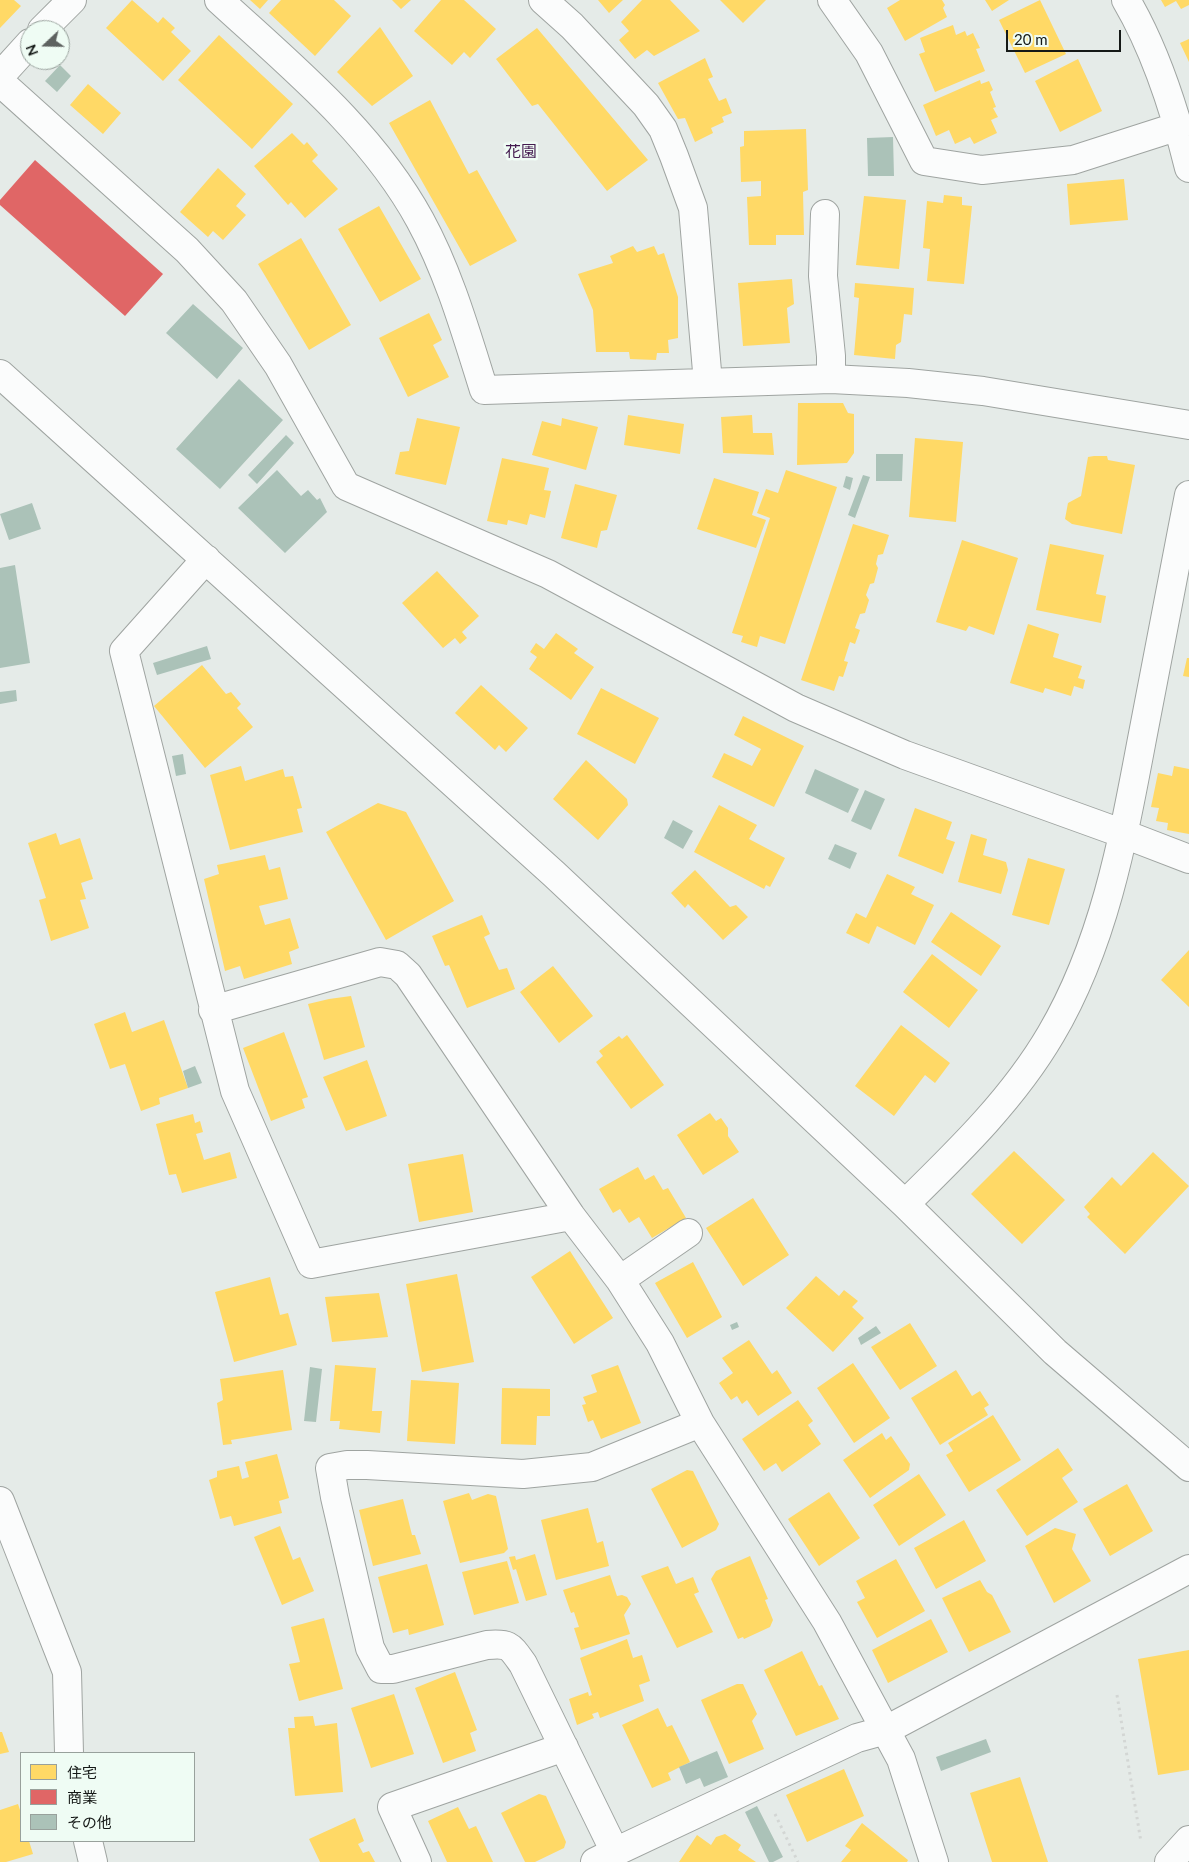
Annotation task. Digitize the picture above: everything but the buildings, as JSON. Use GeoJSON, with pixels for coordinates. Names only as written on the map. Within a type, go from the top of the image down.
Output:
{"type":"FeatureCollection","features":[{"type":"Feature","properties":{"kind":"street"},"geometry":{"type":"LineString","coordinates":[[52,20],[72,0]]}},
{"type":"Feature","properties":{"kind":"street"},"geometry":{"type":"LineString","coordinates":[[219,0],[337,109],[384,164],[420,220],[446,277],[484,390],[831,379],[908,383],[983,391],[1189,425]]}},
{"type":"Feature","properties":{"kind":"street"},"geometry":{"type":"LineString","coordinates":[[542,0],[572,26],[646,106],[662,130],[670,147],[694,208],[708,383]]}},
{"type":"Feature","properties":{"kind":"street"},"geometry":{"type":"LineString","coordinates":[[832,0],[869,53],[924,161],[982,170],[1073,160],[1178,126]]}},
{"type":"Feature","properties":{"kind":"street"},"geometry":{"type":"LineString","coordinates":[[1126,0],[1151,52],[1178,126],[1189,168]]}},
{"type":"Feature","properties":{"kind":"street"},"geometry":{"type":"LineString","coordinates":[[0,76],[20,54]]}},
{"type":"Feature","properties":{"kind":"street"},"geometry":{"type":"LineString","coordinates":[[0,82],[187,250],[234,301],[278,365],[346,486],[548,574],[796,708],[905,755],[1189,859]]}},
{"type":"Feature","properties":{"kind":"street"},"geometry":{"type":"LineString","coordinates":[[825,214],[823,276],[831,356],[831,379]]}},
{"type":"Feature","properties":{"kind":"street"},"geometry":{"type":"LineString","coordinates":[[0,374],[554,874],[905,1204],[1055,1352],[1189,1467]]}},
{"type":"Feature","properties":{"kind":"street"},"geometry":{"type":"LineString","coordinates":[[905,1204],[980,1129],[1008,1097],[1051,1035],[1080,978],[1114,878],[1124,834],[1189,495]]}},
{"type":"Feature","properties":{"kind":"street"},"geometry":{"type":"LineString","coordinates":[[206,558],[124,651],[234,1091],[311,1264],[571,1216]]}},
{"type":"Feature","properties":{"kind":"street"},"geometry":{"type":"LineString","coordinates":[[213,1010],[380,962],[397,965],[408,976],[571,1216],[620,1280],[660,1343],[700,1423],[827,1622],[901,1759],[934,1862]]}},
{"type":"Feature","properties":{"kind":"street"},"geometry":{"type":"LineString","coordinates":[[620,1280],[688,1233]]}},
{"type":"Feature","properties":{"kind":"street"},"geometry":{"type":"LineString","coordinates":[[700,1423],[592,1466],[523,1474],[347,1464],[330,1468],[334,1497],[370,1648],[381,1669],[393,1669],[487,1645],[501,1644],[511,1647],[523,1664],[564,1747],[605,1857],[857,1738],[886,1730],[1189,1569]]}},
{"type":"Feature","properties":{"kind":"street"},"geometry":{"type":"LineString","coordinates":[[0,1501],[67,1672],[69,1752]]}},
{"type":"Feature","properties":{"kind":"street"},"geometry":{"type":"LineString","coordinates":[[417,1862],[392,1807],[564,1747]]}},
{"type":"Feature","properties":{"kind":"street"},"geometry":{"type":"LineString","coordinates":[[1169,1862],[1189,1840]]}},
{"type":"Feature","properties":{"kind":"street"},"geometry":{"type":"LineString","coordinates":[[88,1842],[93,1862]]}},
{"type":"Feature","properties":{"kind":"path"},"geometry":{"type":"LineString","coordinates":[[1117,1695],[1142,1844]]}},
{"type":"Feature","properties":{"kind":"path"},"geometry":{"type":"LineString","coordinates":[[760,1784],[798,1862]]}},
{"type":"Feature","properties":{"kind":"district","name":"花園"},"geometry":{"type":"Point","coordinates":[521,152]}}]}
